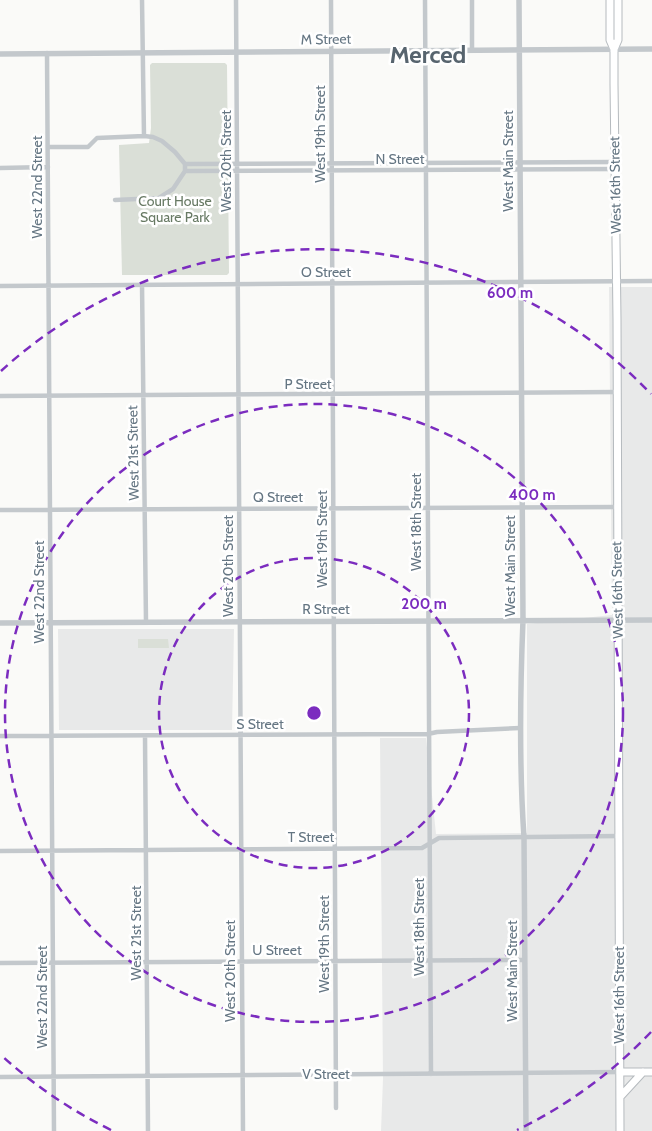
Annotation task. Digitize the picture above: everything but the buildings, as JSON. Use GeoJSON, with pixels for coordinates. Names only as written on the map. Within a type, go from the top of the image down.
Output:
{"type":"FeatureCollection","features":[{"type":"Feature","properties":{"kind":"main road","name":"West 16th Street"},"geometry":{"type":"LineString","coordinates":[[610,0],[610,40],[614,49],[620,1131]]}},
{"type":"Feature","properties":{"kind":"main road","name":"West 16th Street"},"geometry":{"type":"LineString","coordinates":[[614,49],[618,40],[618,0]]}},
{"type":"Feature","properties":{"kind":"main road","name":"V Street"},"geometry":{"type":"LineString","coordinates":[[620,1072],[652,1072]]}},
{"type":"Feature","properties":{"kind":"main road"},"geometry":{"type":"LineString","coordinates":[[620,1097],[643,1072]]}},
{"type":"Feature","properties":{"kind":"street"},"geometry":{"type":"LineString","coordinates":[[142,0],[144,136]]}},
{"type":"Feature","properties":{"kind":"street","name":"West 20th Street"},"geometry":{"type":"LineString","coordinates":[[236,0],[243,1131]]}},
{"type":"Feature","properties":{"kind":"street","name":"West 19th Street"},"geometry":{"type":"LineString","coordinates":[[331,0],[336,1108]]}},
{"type":"Feature","properties":{"kind":"street","name":"West 18th Street"},"geometry":{"type":"LineString","coordinates":[[424,0],[431,1074]]}},
{"type":"Feature","properties":{"kind":"street"},"geometry":{"type":"LineString","coordinates":[[472,0],[472,50]]}},
{"type":"Feature","properties":{"kind":"street","name":"West Main Street"},"geometry":{"type":"LineString","coordinates":[[519,0],[523,620],[520,728],[524,837],[526,1131]]}},
{"type":"Feature","properties":{"kind":"street","name":"M Street"},"geometry":{"type":"LineString","coordinates":[[0,54],[652,49]]}},
{"type":"Feature","properties":{"kind":"street","name":"West 22nd Street"},"geometry":{"type":"LineString","coordinates":[[47,53],[54,1131]]}},
{"type":"Feature","properties":{"kind":"street"},"geometry":{"type":"LineString","coordinates":[[48,147],[88,147],[97,138],[153,137],[162,141],[185,164],[185,171],[173,189],[159,198],[115,200]]}},
{"type":"Feature","properties":{"kind":"street","name":"N Street"},"geometry":{"type":"LineString","coordinates":[[185,164],[520,162],[615,165]]}},
{"type":"Feature","properties":{"kind":"street","name":"N Street"},"geometry":{"type":"LineString","coordinates":[[185,171],[520,170],[615,165]]}},
{"type":"Feature","properties":{"kind":"street"},"geometry":{"type":"LineString","coordinates":[[0,168],[48,167]]}},
{"type":"Feature","properties":{"kind":"street","name":"O Street"},"geometry":{"type":"LineString","coordinates":[[0,286],[652,281]]}},
{"type":"Feature","properties":{"kind":"street","name":"West 21st Street"},"geometry":{"type":"LineString","coordinates":[[142,284],[146,622]]}},
{"type":"Feature","properties":{"kind":"street","name":"P Street"},"geometry":{"type":"LineString","coordinates":[[0,396],[616,392]]}},
{"type":"Feature","properties":{"kind":"street","name":"Q Street"},"geometry":{"type":"LineString","coordinates":[[0,510],[616,507]]}},
{"type":"Feature","properties":{"kind":"street","name":"R Street"},"geometry":{"type":"LineString","coordinates":[[0,623],[652,620]]}},
{"type":"Feature","properties":{"kind":"street","name":"S Street"},"geometry":{"type":"LineString","coordinates":[[0,736],[428,734],[520,728]]}},
{"type":"Feature","properties":{"kind":"street","name":"West 21st Street"},"geometry":{"type":"LineString","coordinates":[[146,736],[148,1131]]}},
{"type":"Feature","properties":{"kind":"street","name":"T Street"},"geometry":{"type":"LineString","coordinates":[[0,851],[422,848],[439,838],[618,836]]}},
{"type":"Feature","properties":{"kind":"street","name":"U Street"},"geometry":{"type":"LineString","coordinates":[[0,963],[524,960]]}},
{"type":"Feature","properties":{"kind":"street","name":"V Street"},"geometry":{"type":"LineString","coordinates":[[0,1076],[620,1072]]}},
{"type":"Feature","properties":{"kind":"shaded area"},"geometry":{"type":"Polygon","coordinates":[[[609,287],[652,287],[652,1131],[381,1131],[383,1079],[380,738],[426,738],[436,834],[527,833],[527,624],[612,615],[609,287]]]}},
{"type":"Feature","properties":{"kind":"shaded area"},"geometry":{"type":"Polygon","coordinates":[[[58,629],[234,629],[232,730],[59,730],[58,629]]]}},
{"type":"Feature","properties":{"kind":"green space","name":"Court House Square Park"},"geometry":{"type":"Polygon","coordinates":[[[152,63],[225,63],[227,65],[229,273],[227,275],[122,275],[119,145],[149,143],[151,128],[150,65],[152,63]]]}},
{"type":"Feature","properties":{"kind":"green space"},"geometry":{"type":"Polygon","coordinates":[[[138,639],[168,639],[169,648],[138,648],[138,639]]]}},
{"type":"Feature","properties":{"kind":"district","name":"Merced"},"geometry":{"type":"Point","coordinates":[428,54]}}]}
